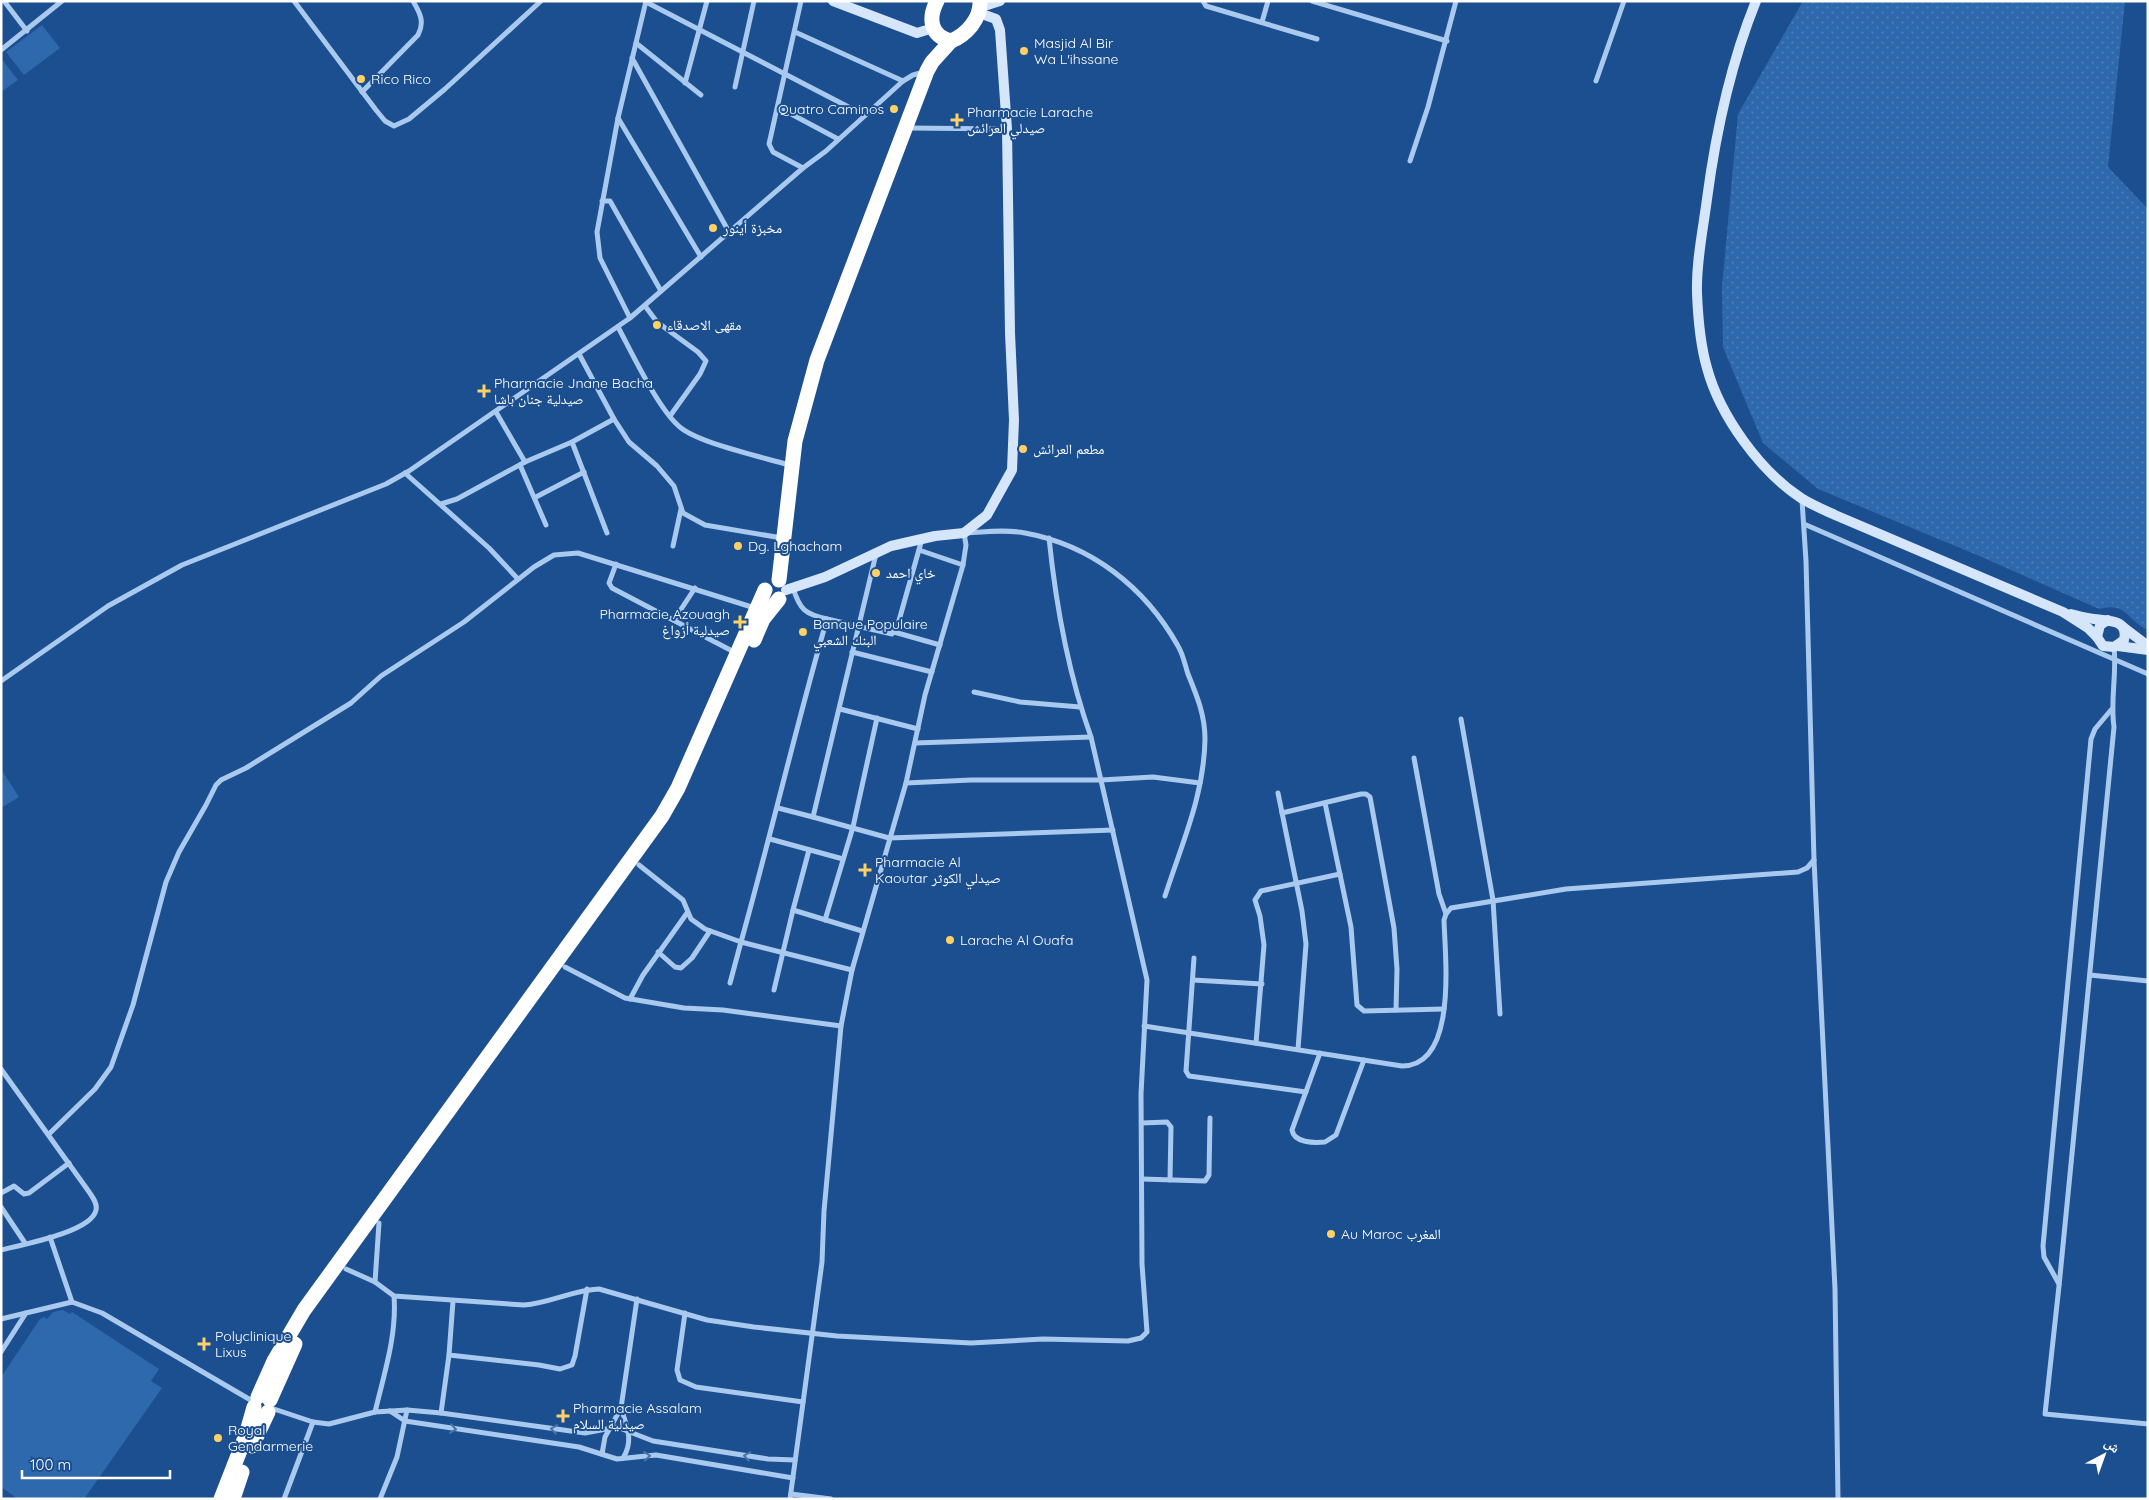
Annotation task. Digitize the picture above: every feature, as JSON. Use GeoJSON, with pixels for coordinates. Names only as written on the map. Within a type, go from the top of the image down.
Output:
{"type":"FeatureCollection","features":[{"type":"Feature","properties":{"kind":"highway"},"geometry":{"type":"LineString","coordinates":[[221,1499],[246,1435],[303,1331],[661,833],[686,792],[724,711],[759,627],[784,589],[783,538],[795,441],[817,360],[929,67],[933,28],[932,11],[937,1]]}},
{"type":"Feature","properties":{"kind":"highway"},"geometry":{"type":"LineString","coordinates":[[929,67],[951,41],[967,30],[980,7]]}},
{"type":"Feature","properties":{"kind":"highway"},"geometry":{"type":"LineString","coordinates":[[933,28],[936,33],[951,41]]}},
{"type":"Feature","properties":{"kind":"highway"},"geometry":{"type":"LineString","coordinates":[[233,1499],[255,1437],[274,1361],[304,1310],[662,816],[678,788],[770,580],[784,589]]}},
{"type":"Feature","properties":{"kind":"main road"},"geometry":{"type":"LineString","coordinates":[[833,1],[917,33],[933,28]]}},
{"type":"Feature","properties":{"kind":"main road"},"geometry":{"type":"LineString","coordinates":[[980,7],[1000,1]]}},
{"type":"Feature","properties":{"kind":"main road"},"geometry":{"type":"LineString","coordinates":[[1756,1],[1738,48],[1727,86],[1710,173],[1700,248],[1697,292],[1699,324],[1707,370],[1714,389],[1728,416],[1759,461],[1802,499],[1835,515],[2062,612],[2088,628],[2103,646],[2148,650]]}},
{"type":"Feature","properties":{"kind":"main road"},"geometry":{"type":"LineString","coordinates":[[784,589],[825,577],[891,546],[922,538],[964,533],[987,515],[1007,481],[1013,464],[1014,420],[1010,333],[1007,129],[1000,25],[996,19],[980,7]]}},
{"type":"Feature","properties":{"kind":"main road"},"geometry":{"type":"LineString","coordinates":[[2062,612],[2117,621],[2148,646]]}},
{"type":"Feature","properties":{"kind":"main road"},"geometry":{"type":"LineString","coordinates":[[2097,637],[2100,625],[2108,620]]}},
{"type":"Feature","properties":{"kind":"main road"},"geometry":{"type":"LineString","coordinates":[[2116,647],[2125,636],[2123,627]]}},
{"type":"Feature","properties":{"kind":"street"},"geometry":{"type":"LineString","coordinates":[[4,1],[27,31]]}},
{"type":"Feature","properties":{"kind":"street"},"geometry":{"type":"LineString","coordinates":[[1,50],[62,1]]}},
{"type":"Feature","properties":{"kind":"street"},"geometry":{"type":"LineString","coordinates":[[294,1],[385,121],[394,126],[399,125],[445,89],[541,1]]}},
{"type":"Feature","properties":{"kind":"street"},"geometry":{"type":"LineString","coordinates":[[362,92],[418,35],[422,24],[421,14],[413,1]]}},
{"type":"Feature","properties":{"kind":"street"},"geometry":{"type":"LineString","coordinates":[[630,318],[600,258],[596,232],[618,118],[646,1],[864,115]]}},
{"type":"Feature","properties":{"kind":"street"},"geometry":{"type":"LineString","coordinates":[[685,83],[707,1]]}},
{"type":"Feature","properties":{"kind":"street"},"geometry":{"type":"LineString","coordinates":[[735,86],[754,1]]}},
{"type":"Feature","properties":{"kind":"street"},"geometry":{"type":"LineString","coordinates":[[801,1],[770,146],[773,152],[803,168]]}},
{"type":"Feature","properties":{"kind":"street"},"geometry":{"type":"LineString","coordinates":[[1203,1],[1206,6],[1316,40]]}},
{"type":"Feature","properties":{"kind":"street"},"geometry":{"type":"LineString","coordinates":[[1262,22],[1268,1]]}},
{"type":"Feature","properties":{"kind":"street"},"geometry":{"type":"LineString","coordinates":[[1312,1],[1446,41]]}},
{"type":"Feature","properties":{"kind":"street"},"geometry":{"type":"LineString","coordinates":[[1410,161],[1428,107],[1456,1]]}},
{"type":"Feature","properties":{"kind":"street"},"geometry":{"type":"LineString","coordinates":[[1596,81],[1624,1]]}},
{"type":"Feature","properties":{"kind":"street"},"geometry":{"type":"LineString","coordinates":[[795,32],[903,81]]}},
{"type":"Feature","properties":{"kind":"street"},"geometry":{"type":"LineString","coordinates":[[636,42],[701,95]]}},
{"type":"Feature","properties":{"kind":"street"},"geometry":{"type":"LineString","coordinates":[[632,58],[729,232]]}},
{"type":"Feature","properties":{"kind":"street"},"geometry":{"type":"LineString","coordinates":[[1,681],[108,606],[182,565],[386,484],[405,473],[630,318],[903,81],[929,67]]}},
{"type":"Feature","properties":{"kind":"street"},"geometry":{"type":"LineString","coordinates":[[778,107],[838,139]]}},
{"type":"Feature","properties":{"kind":"street"},"geometry":{"type":"LineString","coordinates":[[618,118],[701,257]]}},
{"type":"Feature","properties":{"kind":"street"},"geometry":{"type":"LineString","coordinates":[[905,128],[1007,129]]}},
{"type":"Feature","properties":{"kind":"street"},"geometry":{"type":"LineString","coordinates":[[602,201],[610,201],[662,291]]}},
{"type":"Feature","properties":{"kind":"street"},"geometry":{"type":"LineString","coordinates":[[644,306],[657,322],[698,352],[706,361],[700,374],[670,416]]}},
{"type":"Feature","properties":{"kind":"street"},"geometry":{"type":"LineString","coordinates":[[618,327],[670,416],[681,428],[697,437],[792,466]]}},
{"type":"Feature","properties":{"kind":"street"},"geometry":{"type":"LineString","coordinates":[[579,354],[614,419],[629,442],[657,466],[679,495],[681,508],[673,546]]}},
{"type":"Feature","properties":{"kind":"street"},"geometry":{"type":"LineString","coordinates":[[496,412],[522,463],[546,525]]}},
{"type":"Feature","properties":{"kind":"street"},"geometry":{"type":"LineString","coordinates":[[441,504],[457,499],[522,463],[572,442],[614,419]]}},
{"type":"Feature","properties":{"kind":"street"},"geometry":{"type":"LineString","coordinates":[[572,442],[607,533]]}},
{"type":"Feature","properties":{"kind":"street"},"geometry":{"type":"LineString","coordinates":[[536,497],[584,472]]}},
{"type":"Feature","properties":{"kind":"street"},"geometry":{"type":"LineString","coordinates":[[405,473],[489,548],[518,579]]}},
{"type":"Feature","properties":{"kind":"street"},"geometry":{"type":"LineString","coordinates":[[1802,499],[1814,860],[1836,1289],[1838,1499]]}},
{"type":"Feature","properties":{"kind":"street"},"geometry":{"type":"LineString","coordinates":[[681,508],[688,516],[705,526],[783,538]]}},
{"type":"Feature","properties":{"kind":"street"},"geometry":{"type":"LineString","coordinates":[[1804,524],[2148,674]]}},
{"type":"Feature","properties":{"kind":"street"},"geometry":{"type":"LineString","coordinates":[[831,1499],[791,1497],[822,1262],[824,1211],[841,1026],[862,931],[906,782],[932,672],[963,565],[966,546],[964,533],[1023,532],[1049,538],[1072,547],[1109,567],[1125,580],[1164,624],[1179,647],[1204,718],[1203,769],[1186,838],[1165,896]]}},
{"type":"Feature","properties":{"kind":"street"},"geometry":{"type":"LineString","coordinates":[[894,632],[922,538]]}},
{"type":"Feature","properties":{"kind":"street"},"geometry":{"type":"LineString","coordinates":[[346,1269],[375,1282],[394,1296],[453,1301],[540,1304],[587,1289],[599,1289],[707,1320],[754,1327],[873,1338],[971,1343],[1042,1339],[1128,1341],[1142,1338],[1147,1332],[1142,1264],[1142,1061],[1147,990],[1146,971],[1091,737],[1080,706],[1062,634],[1049,538]]}},
{"type":"Feature","properties":{"kind":"street"},"geometry":{"type":"LineString","coordinates":[[919,550],[963,565]]}},
{"type":"Feature","properties":{"kind":"street"},"geometry":{"type":"LineString","coordinates":[[813,817],[876,552]]}},
{"type":"Feature","properties":{"kind":"street"},"geometry":{"type":"LineString","coordinates":[[49,1134],[95,1089],[111,1067],[133,1005],[166,882],[179,852],[220,780],[246,768],[351,703],[381,676],[464,622],[534,566],[554,555],[578,553],[756,608]]}},
{"type":"Feature","properties":{"kind":"street"},"geometry":{"type":"LineString","coordinates":[[616,564],[608,583],[612,588],[738,654]]}},
{"type":"Feature","properties":{"kind":"street"},"geometry":{"type":"LineString","coordinates":[[674,620],[695,588]]}},
{"type":"Feature","properties":{"kind":"street"},"geometry":{"type":"LineString","coordinates":[[784,589],[811,615],[888,634],[894,632],[940,645]]}},
{"type":"Feature","properties":{"kind":"street"},"geometry":{"type":"LineString","coordinates":[[730,983],[770,839],[808,684],[827,619]]}},
{"type":"Feature","properties":{"kind":"street"},"geometry":{"type":"LineString","coordinates":[[2116,647],[2112,710],[2114,727],[2060,1286],[2045,1414],[2148,1424]]}},
{"type":"Feature","properties":{"kind":"street"},"geometry":{"type":"LineString","coordinates":[[852,652],[932,672]]}},
{"type":"Feature","properties":{"kind":"street"},"geometry":{"type":"LineString","coordinates":[[974,692],[1020,702],[1080,706]]}},
{"type":"Feature","properties":{"kind":"street"},"geometry":{"type":"LineString","coordinates":[[840,709],[918,728]]}},
{"type":"Feature","properties":{"kind":"street"},"geometry":{"type":"LineString","coordinates":[[2060,1286],[2044,1257],[2043,1246],[2091,739],[2095,730],[2112,710]]}},
{"type":"Feature","properties":{"kind":"street"},"geometry":{"type":"LineString","coordinates":[[825,920],[853,827],[876,718]]}},
{"type":"Feature","properties":{"kind":"street"},"geometry":{"type":"LineString","coordinates":[[1461,719],[1493,900],[1500,1014]]}},
{"type":"Feature","properties":{"kind":"street"},"geometry":{"type":"LineString","coordinates":[[915,743],[1091,737]]}},
{"type":"Feature","properties":{"kind":"street"},"geometry":{"type":"LineString","coordinates":[[1414,758],[1439,894],[1446,914]]}},
{"type":"Feature","properties":{"kind":"street"},"geometry":{"type":"LineString","coordinates":[[906,782],[1101,780],[1153,777],[1200,783]]}},
{"type":"Feature","properties":{"kind":"street"},"geometry":{"type":"LineString","coordinates":[[1278,793],[1306,944],[1298,1050]]}},
{"type":"Feature","properties":{"kind":"street"},"geometry":{"type":"LineString","coordinates":[[1282,813],[1361,794],[1366,794],[1372,800],[1394,928],[1397,969],[1396,1010]]}},
{"type":"Feature","properties":{"kind":"street"},"geometry":{"type":"LineString","coordinates":[[1325,802],[1351,927],[1357,1005],[1364,1011],[1444,1009]]}},
{"type":"Feature","properties":{"kind":"street"},"geometry":{"type":"LineString","coordinates":[[778,808],[889,838],[1113,830]]}},
{"type":"Feature","properties":{"kind":"street"},"geometry":{"type":"LineString","coordinates":[[770,839],[843,859]]}},
{"type":"Feature","properties":{"kind":"street"},"geometry":{"type":"LineString","coordinates":[[774,990],[809,850]]}},
{"type":"Feature","properties":{"kind":"street"},"geometry":{"type":"LineString","coordinates":[[1144,1026],[1402,1066],[1413,1066],[1423,1061],[1433,1048],[1444,1009],[1446,981],[1444,920],[1446,914],[1455,906],[1566,889],[1798,872],[1807,868],[1814,860]]}},
{"type":"Feature","properties":{"kind":"street"},"geometry":{"type":"LineString","coordinates":[[639,864],[683,900],[691,919],[710,931],[741,942],[852,970]]}},
{"type":"Feature","properties":{"kind":"street"},"geometry":{"type":"LineString","coordinates":[[1256,1043],[1264,945],[1256,897],[1261,891],[1340,874]]}},
{"type":"Feature","properties":{"kind":"street"},"geometry":{"type":"LineString","coordinates":[[793,910],[862,931]]}},
{"type":"Feature","properties":{"kind":"street"},"geometry":{"type":"LineString","coordinates":[[630,999],[643,974],[687,913]]}},
{"type":"Feature","properties":{"kind":"street"},"geometry":{"type":"LineString","coordinates":[[658,952],[675,967],[681,968],[692,958],[710,931]]}},
{"type":"Feature","properties":{"kind":"street"},"geometry":{"type":"LineString","coordinates":[[1194,958],[1186,1071],[1189,1076],[1306,1092]]}},
{"type":"Feature","properties":{"kind":"street"},"geometry":{"type":"LineString","coordinates":[[565,967],[630,999],[684,1008],[723,1010],[841,1026]]}},
{"type":"Feature","properties":{"kind":"street"},"geometry":{"type":"LineString","coordinates":[[2090,974],[2148,981]]}},
{"type":"Feature","properties":{"kind":"street"},"geometry":{"type":"LineString","coordinates":[[1193,980],[1262,984]]}},
{"type":"Feature","properties":{"kind":"street"},"geometry":{"type":"LineString","coordinates":[[1320,1053],[1292,1130],[1293,1135],[1299,1140],[1320,1143],[1330,1141],[1338,1131],[1364,1060]]}},
{"type":"Feature","properties":{"kind":"street"},"geometry":{"type":"LineString","coordinates":[[1,1069],[69,1163],[93,1199],[96,1211],[91,1219],[81,1226],[50,1237],[1,1250]]}},
{"type":"Feature","properties":{"kind":"street"},"geometry":{"type":"LineString","coordinates":[[1142,1179],[1205,1181],[1209,1174],[1210,1118]]}},
{"type":"Feature","properties":{"kind":"street"},"geometry":{"type":"LineString","coordinates":[[1142,1123],[1167,1122],[1172,1127],[1170,1180]]}},
{"type":"Feature","properties":{"kind":"street"},"geometry":{"type":"LineString","coordinates":[[1,1193],[14,1186],[24,1194],[30,1193],[69,1163]]}},
{"type":"Feature","properties":{"kind":"street"},"geometry":{"type":"LineString","coordinates":[[1,1207],[25,1244]]}},
{"type":"Feature","properties":{"kind":"street"},"geometry":{"type":"LineString","coordinates":[[375,1282],[380,1223]]}},
{"type":"Feature","properties":{"kind":"street"},"geometry":{"type":"LineString","coordinates":[[50,1237],[72,1302]]}},
{"type":"Feature","properties":{"kind":"street"},"geometry":{"type":"LineString","coordinates":[[449,1354],[560,1369],[569,1367],[572,1365],[578,1345],[587,1289]]}},
{"type":"Feature","properties":{"kind":"street"},"geometry":{"type":"LineString","coordinates":[[375,1412],[392,1337],[395,1314],[394,1296]]}},
{"type":"Feature","properties":{"kind":"street"},"geometry":{"type":"LineString","coordinates":[[602,1454],[602,1445],[621,1408],[637,1299]]}},
{"type":"Feature","properties":{"kind":"street"},"geometry":{"type":"LineString","coordinates":[[441,1413],[449,1354],[453,1301]]}},
{"type":"Feature","properties":{"kind":"street"},"geometry":{"type":"LineString","coordinates":[[1,1319],[72,1302],[102,1313],[262,1404],[313,1422],[336,1423],[375,1412],[407,1410],[585,1433],[617,1427],[653,1441],[768,1459],[795,1460]]}},
{"type":"Feature","properties":{"kind":"street"},"geometry":{"type":"LineString","coordinates":[[1,1352],[26,1313]]}},
{"type":"Feature","properties":{"kind":"street"},"geometry":{"type":"LineString","coordinates":[[686,1313],[677,1370],[680,1380],[696,1387],[803,1402]]}},
{"type":"Feature","properties":{"kind":"street"},"geometry":{"type":"LineString","coordinates":[[621,1408],[630,1440],[628,1450],[623,1458]]}},
{"type":"Feature","properties":{"kind":"street"},"geometry":{"type":"LineString","coordinates":[[380,1499],[397,1457],[407,1410]]}},
{"type":"Feature","properties":{"kind":"street"},"geometry":{"type":"LineString","coordinates":[[390,1411],[405,1421],[579,1447],[623,1458],[656,1455],[793,1478]]}},
{"type":"Feature","properties":{"kind":"street"},"geometry":{"type":"LineString","coordinates":[[284,1499],[313,1422]]}},
{"type":"Feature","properties":{"kind":"shaded area"},"geometry":{"type":"Polygon","coordinates":[[[1803,1],[2125,1],[2108,167],[2148,209],[2148,630],[2121,610],[2108,607],[2099,609],[1977,555],[1818,489],[1763,443],[1723,347],[1722,287],[1738,114],[1803,1]]]}},
{"type":"Feature","properties":{"kind":"shaded area"},"geometry":{"type":"Polygon","coordinates":[[[42,25],[60,48],[24,75],[6,52],[42,25]]]}},
{"type":"Feature","properties":{"kind":"shaded area"},"geometry":{"type":"Polygon","coordinates":[[[1,58],[18,80],[1,92],[1,58]]]}},
{"type":"Feature","properties":{"kind":"shaded area"},"geometry":{"type":"Polygon","coordinates":[[[1,769],[19,797],[1,808],[1,769]]]}},
{"type":"Feature","properties":{"kind":"shaded area"},"geometry":{"type":"Polygon","coordinates":[[[63,1310],[70,1314],[72,1312],[159,1369],[151,1381],[162,1388],[84,1499],[18,1499],[1,1487],[1,1377],[40,1319],[44,1317],[47,1319],[53,1312],[63,1310]]]}},
{"type":"Feature","properties":{"kind":"place","name":"Masjid Al Bir Wa L'ihssane"},"geometry":{"type":"Point","coordinates":[1024,51]}},
{"type":"Feature","properties":{"kind":"place","name":"Rico Rico"},"geometry":{"type":"Point","coordinates":[361,79]}},
{"type":"Feature","properties":{"kind":"place","name":"Quatro Caminos"},"geometry":{"type":"Point","coordinates":[894,109]}},
{"type":"Feature","properties":{"kind":"place","name":"Pharmacie Larache صيدلي العرائش"},"geometry":{"type":"Point","coordinates":[957,120]}},
{"type":"Feature","properties":{"kind":"place","name":"مخبزة أينور"},"geometry":{"type":"Point","coordinates":[713,228]}},
{"type":"Feature","properties":{"kind":"place","name":"مقهى الاصدقاء"},"geometry":{"type":"Point","coordinates":[657,325]}},
{"type":"Feature","properties":{"kind":"place","name":"Pharmacie Jnane Bacha صيدلية جنان باشا"},"geometry":{"type":"Point","coordinates":[484,391]}},
{"type":"Feature","properties":{"kind":"place","name":"مطعم العرائش"},"geometry":{"type":"Point","coordinates":[1023,449]}},
{"type":"Feature","properties":{"kind":"place","name":"Dg. Lghacham"},"geometry":{"type":"Point","coordinates":[738,546]}},
{"type":"Feature","properties":{"kind":"place","name":"خاي احمد"},"geometry":{"type":"Point","coordinates":[876,573]}},
{"type":"Feature","properties":{"kind":"place","name":"Pharmacie Azouagh صيدلية أزواغ"},"geometry":{"type":"Point","coordinates":[740,622]}},
{"type":"Feature","properties":{"kind":"place","name":"Banque Populaire البنك الشعبي"},"geometry":{"type":"Point","coordinates":[803,632]}},
{"type":"Feature","properties":{"kind":"place","name":"Pharmacie Al Kaoutar صيدلي الكوثر"},"geometry":{"type":"Point","coordinates":[865,870]}},
{"type":"Feature","properties":{"kind":"place","name":"Larache Al Ouafa"},"geometry":{"type":"Point","coordinates":[950,940]}},
{"type":"Feature","properties":{"kind":"place","name":"Au Maroc المغرب"},"geometry":{"type":"Point","coordinates":[1331,1234]}},
{"type":"Feature","properties":{"kind":"place","name":"Polyclinique Lixus"},"geometry":{"type":"Point","coordinates":[204,1344]}},
{"type":"Feature","properties":{"kind":"place","name":"Pharmacie Assalam صيدلية السلام"},"geometry":{"type":"Point","coordinates":[563,1416]}},
{"type":"Feature","properties":{"kind":"place","name":"Royal Gendarmerie"},"geometry":{"type":"Point","coordinates":[218,1438]}}]}
